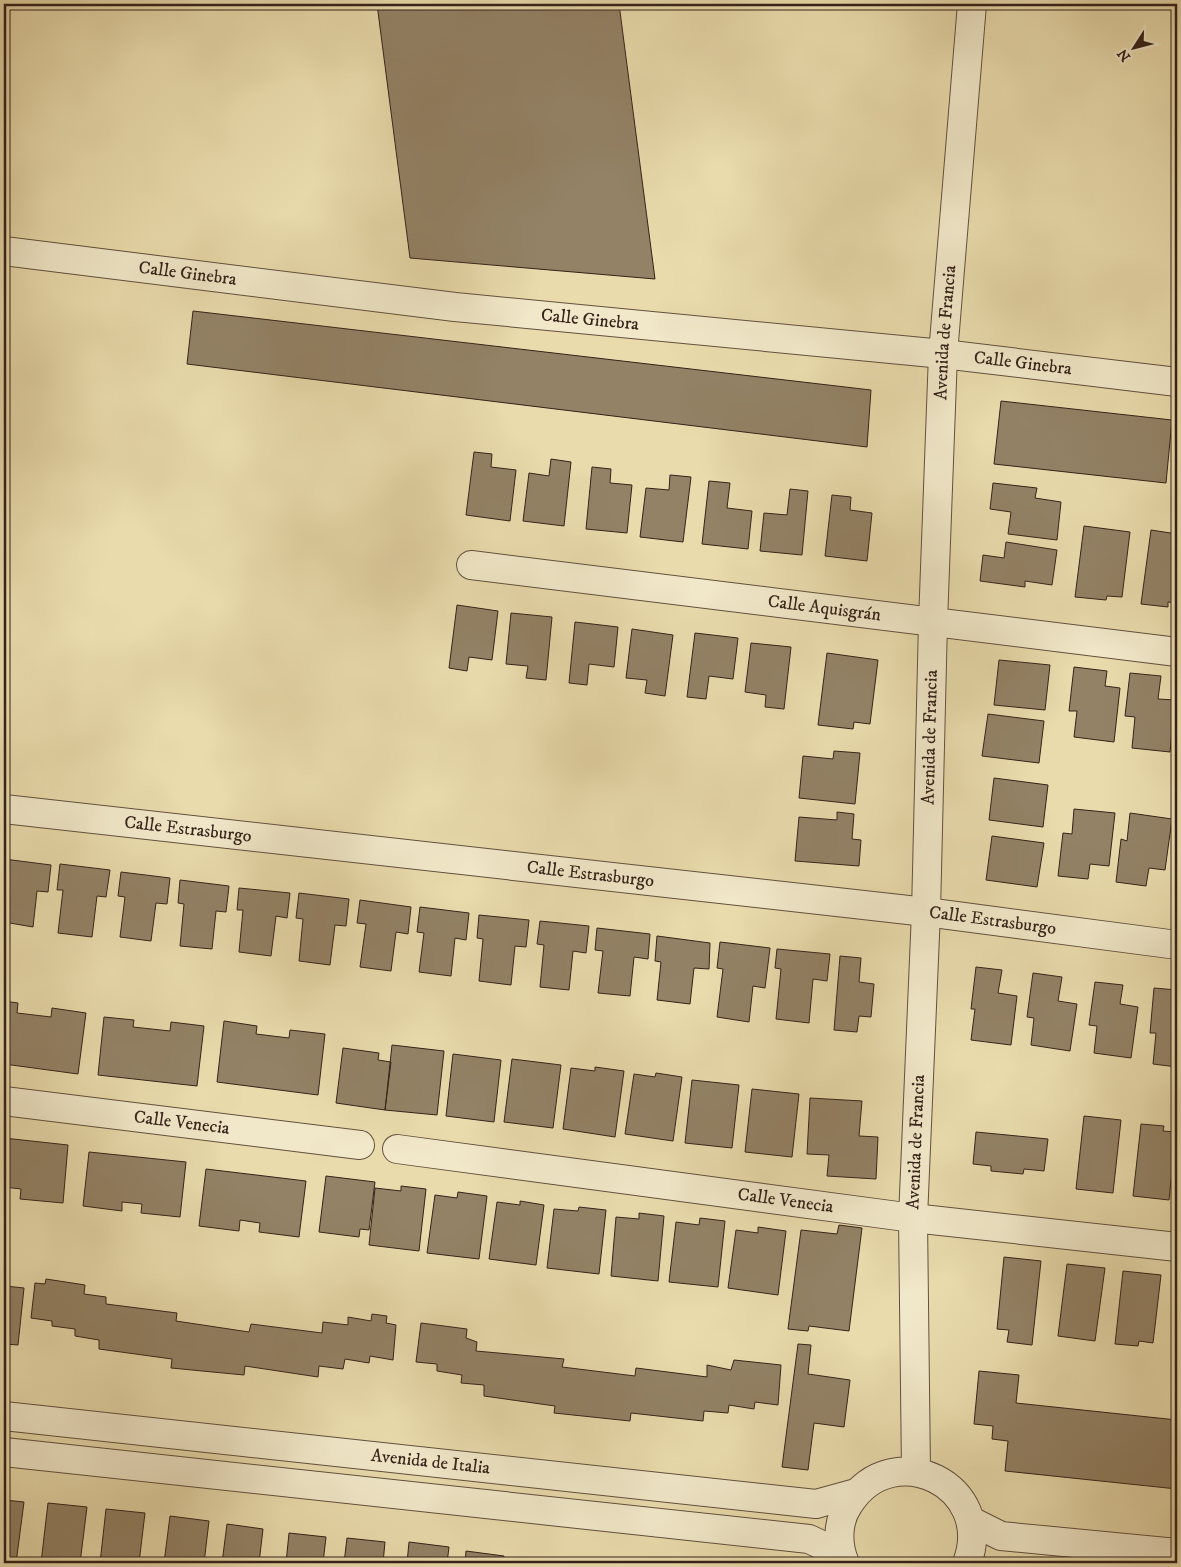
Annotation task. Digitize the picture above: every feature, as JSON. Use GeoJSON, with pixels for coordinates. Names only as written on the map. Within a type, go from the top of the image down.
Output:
{"type":"FeatureCollection","features":[{"type":"Feature","properties":{"kind":"street","name":"Avenida de Francia"},"geometry":{"type":"LineString","coordinates":[[916,1472],[913,1218],[926,912],[933,622],[943,354],[972,4]]}},
{"type":"Feature","properties":{"kind":"street","name":"Calle Ginebra"},"geometry":{"type":"LineString","coordinates":[[4,251],[455,307],[943,354],[1177,382]]}},
{"type":"Feature","properties":{"kind":"street","name":"Calle Aquisgrán"},"geometry":{"type":"LineString","coordinates":[[471,565],[1177,652]]}},
{"type":"Feature","properties":{"kind":"street","name":"Calle Estrasburgo"},"geometry":{"type":"LineString","coordinates":[[4,809],[926,912],[1177,946]]}},
{"type":"Feature","properties":{"kind":"street","name":"Calle Venecia"},"geometry":{"type":"LineString","coordinates":[[4,1101],[360,1145]]}},
{"type":"Feature","properties":{"kind":"street","name":"Calle Venecia"},"geometry":{"type":"LineString","coordinates":[[397,1149],[913,1218],[1177,1247]]}},
{"type":"Feature","properties":{"kind":"street","name":"Avenida de Italia"},"geometry":{"type":"LineString","coordinates":[[4,1416],[816,1504],[856,1492]]}},
{"type":"Feature","properties":{"kind":"street","name":"Avenida de Italia"},"geometry":{"type":"LineString","coordinates":[[4,1452],[809,1538],[843,1558]]}},
{"type":"Feature","properties":{"kind":"street"},"geometry":{"type":"LineString","coordinates":[[843,1558],[839,1532],[844,1511],[856,1492],[873,1479],[894,1472],[916,1472],[935,1478],[951,1488],[963,1504],[971,1521],[973,1538],[971,1554],[967,1563]]}},
{"type":"Feature","properties":{"kind":"street"},"geometry":{"type":"LineString","coordinates":[[971,1521],[1001,1536],[1177,1553]]}},
{"type":"Feature","properties":{"kind":"building"},"geometry":{"type":"Polygon","coordinates":[[[377,4],[619,4],[655,279],[410,258],[377,4]]]}},
{"type":"Feature","properties":{"kind":"building"},"geometry":{"type":"Polygon","coordinates":[[[193,311],[871,390],[867,447],[187,364],[193,311]]]}},
{"type":"Feature","properties":{"kind":"building"},"geometry":{"type":"Polygon","coordinates":[[[1001,401],[1172,420],[1166,483],[994,464],[1001,401]]]}},
{"type":"Feature","properties":{"kind":"building"},"geometry":{"type":"Polygon","coordinates":[[[474,452],[492,454],[491,467],[516,470],[510,521],[466,515],[474,452]]]}},
{"type":"Feature","properties":{"kind":"building"},"geometry":{"type":"Polygon","coordinates":[[[551,459],[571,462],[564,526],[523,521],[529,473],[549,476],[551,459]]]}},
{"type":"Feature","properties":{"kind":"building"},"geometry":{"type":"Polygon","coordinates":[[[592,467],[611,469],[610,483],[632,485],[627,533],[586,529],[592,467]]]}},
{"type":"Feature","properties":{"kind":"building"},"geometry":{"type":"Polygon","coordinates":[[[670,475],[691,477],[683,542],[640,537],[646,488],[669,490],[670,475]]]}},
{"type":"Feature","properties":{"kind":"building"},"geometry":{"type":"Polygon","coordinates":[[[709,481],[730,483],[727,508],[752,511],[748,549],[702,544],[709,481]]]}},
{"type":"Feature","properties":{"kind":"building"},"geometry":{"type":"Polygon","coordinates":[[[993,483],[1037,488],[1035,498],[1061,502],[1057,540],[1008,534],[1011,512],[990,509],[993,483]]]}},
{"type":"Feature","properties":{"kind":"building"},"geometry":{"type":"Polygon","coordinates":[[[790,489],[808,491],[802,555],[760,551],[764,513],[787,515],[790,489]]]}},
{"type":"Feature","properties":{"kind":"building"},"geometry":{"type":"Polygon","coordinates":[[[832,495],[851,497],[850,510],[872,513],[867,561],[825,556],[832,495]]]}},
{"type":"Feature","properties":{"kind":"building"},"geometry":{"type":"Polygon","coordinates":[[[1084,526],[1130,532],[1122,597],[1107,596],[1106,600],[1075,597],[1084,526]]]}},
{"type":"Feature","properties":{"kind":"building"},"geometry":{"type":"Polygon","coordinates":[[[1151,530],[1177,534],[1177,603],[1168,602],[1168,607],[1141,604],[1151,530]]]}},
{"type":"Feature","properties":{"kind":"building"},"geometry":{"type":"Polygon","coordinates":[[[1006,542],[1057,550],[1052,585],[1025,581],[1025,587],[980,581],[983,555],[1004,558],[1006,542]]]}},
{"type":"Feature","properties":{"kind":"building"},"geometry":{"type":"Polygon","coordinates":[[[457,605],[498,611],[492,660],[469,657],[467,671],[449,668],[457,605]]]}},
{"type":"Feature","properties":{"kind":"building"},"geometry":{"type":"Polygon","coordinates":[[[511,613],[552,617],[546,680],[526,678],[528,666],[506,664],[511,613]]]}},
{"type":"Feature","properties":{"kind":"building"},"geometry":{"type":"Polygon","coordinates":[[[575,622],[618,627],[614,667],[589,664],[587,685],[569,683],[575,622]]]}},
{"type":"Feature","properties":{"kind":"building"},"geometry":{"type":"Polygon","coordinates":[[[632,629],[673,635],[665,696],[645,693],[647,680],[626,678],[632,629]]]}},
{"type":"Feature","properties":{"kind":"building"},"geometry":{"type":"Polygon","coordinates":[[[695,633],[738,638],[733,679],[709,676],[706,699],[687,697],[695,633]]]}},
{"type":"Feature","properties":{"kind":"building"},"geometry":{"type":"Polygon","coordinates":[[[751,643],[791,647],[784,709],[765,707],[766,695],[745,692],[751,643]]]}},
{"type":"Feature","properties":{"kind":"building"},"geometry":{"type":"Polygon","coordinates":[[[827,653],[878,660],[870,724],[854,722],[853,729],[818,725],[827,653]]]}},
{"type":"Feature","properties":{"kind":"building"},"geometry":{"type":"Polygon","coordinates":[[[999,660],[1050,665],[1045,710],[994,705],[999,660]]]}},
{"type":"Feature","properties":{"kind":"building"},"geometry":{"type":"Polygon","coordinates":[[[1074,667],[1107,671],[1105,686],[1120,688],[1114,742],[1074,737],[1077,711],[1069,711],[1074,667]]]}},
{"type":"Feature","properties":{"kind":"building"},"geometry":{"type":"Polygon","coordinates":[[[1130,673],[1161,676],[1158,699],[1175,700],[1170,752],[1132,748],[1135,717],[1125,716],[1130,673]]]}},
{"type":"Feature","properties":{"kind":"building"},"geometry":{"type":"Polygon","coordinates":[[[988,714],[1044,721],[1039,763],[982,756],[988,714]]]}},
{"type":"Feature","properties":{"kind":"building"},"geometry":{"type":"Polygon","coordinates":[[[834,751],[860,753],[855,804],[799,798],[803,756],[833,759],[834,751]]]}},
{"type":"Feature","properties":{"kind":"building"},"geometry":{"type":"Polygon","coordinates":[[[994,778],[1048,785],[1043,827],[989,820],[994,778]]]}},
{"type":"Feature","properties":{"kind":"building"},"geometry":{"type":"Polygon","coordinates":[[[1074,809],[1115,813],[1109,866],[1090,864],[1088,879],[1058,876],[1063,833],[1072,834],[1074,809]]]}},
{"type":"Feature","properties":{"kind":"building"},"geometry":{"type":"Polygon","coordinates":[[[837,812],[854,814],[852,839],[861,840],[859,866],[795,861],[799,817],[837,820],[837,812]]]}},
{"type":"Feature","properties":{"kind":"building"},"geometry":{"type":"Polygon","coordinates":[[[1130,813],[1172,819],[1165,870],[1149,868],[1146,886],[1116,882],[1121,839],[1127,841],[1130,813]]]}},
{"type":"Feature","properties":{"kind":"building"},"geometry":{"type":"Polygon","coordinates":[[[992,836],[1044,843],[1037,887],[986,880],[992,836]]]}},
{"type":"Feature","properties":{"kind":"building"},"geometry":{"type":"Polygon","coordinates":[[[1177,851],[1177,891],[1175,890],[1177,851]]]}},
{"type":"Feature","properties":{"kind":"building"},"geometry":{"type":"Polygon","coordinates":[[[4,859],[51,865],[48,892],[37,891],[33,927],[4,922],[4,859]]]}},
{"type":"Feature","properties":{"kind":"building"},"geometry":{"type":"Polygon","coordinates":[[[60,864],[110,870],[106,897],[97,896],[92,937],[58,933],[63,890],[57,890],[60,864]]]}},
{"type":"Feature","properties":{"kind":"building"},"geometry":{"type":"Polygon","coordinates":[[[121,872],[170,878],[167,904],[156,903],[151,941],[120,937],[125,897],[118,896],[121,872]]]}},
{"type":"Feature","properties":{"kind":"building"},"geometry":{"type":"Polygon","coordinates":[[[180,880],[229,886],[226,912],[216,911],[212,949],[180,946],[184,904],[178,903],[180,880]]]}},
{"type":"Feature","properties":{"kind":"building"},"geometry":{"type":"Polygon","coordinates":[[[239,888],[290,893],[287,918],[276,916],[271,956],[239,952],[243,910],[237,910],[239,888]]]}},
{"type":"Feature","properties":{"kind":"building"},"geometry":{"type":"Polygon","coordinates":[[[299,893],[349,899],[346,926],[335,925],[330,965],[299,961],[303,919],[296,918],[299,893]]]}},
{"type":"Feature","properties":{"kind":"building"},"geometry":{"type":"Polygon","coordinates":[[[360,900],[411,907],[408,934],[396,932],[391,971],[360,967],[366,924],[357,923],[360,900]]]}},
{"type":"Feature","properties":{"kind":"building"},"geometry":{"type":"Polygon","coordinates":[[[420,907],[469,913],[466,940],[455,938],[451,976],[419,972],[424,933],[417,932],[420,907]]]}},
{"type":"Feature","properties":{"kind":"building"},"geometry":{"type":"Polygon","coordinates":[[[479,915],[529,920],[526,947],[515,946],[511,985],[479,981],[483,939],[477,938],[479,915]]]}},
{"type":"Feature","properties":{"kind":"building"},"geometry":{"type":"Polygon","coordinates":[[[540,921],[589,926],[586,953],[573,951],[569,990],[540,987],[544,945],[537,944],[540,921]]]}},
{"type":"Feature","properties":{"kind":"building"},"geometry":{"type":"Polygon","coordinates":[[[597,928],[650,934],[648,959],[634,957],[630,996],[598,993],[603,951],[595,950],[597,928]]]}},
{"type":"Feature","properties":{"kind":"building"},"geometry":{"type":"Polygon","coordinates":[[[657,936],[710,943],[709,969],[694,968],[690,1004],[657,1000],[661,962],[655,961],[657,936]]]}},
{"type":"Feature","properties":{"kind":"building"},"geometry":{"type":"Polygon","coordinates":[[[720,942],[770,948],[765,988],[753,986],[749,1022],[717,1017],[723,969],[717,968],[720,942]]]}},
{"type":"Feature","properties":{"kind":"building"},"geometry":{"type":"Polygon","coordinates":[[[777,949],[830,954],[827,981],[813,979],[809,1023],[776,1019],[781,969],[775,968],[777,949]]]}},
{"type":"Feature","properties":{"kind":"building"},"geometry":{"type":"Polygon","coordinates":[[[840,956],[861,958],[859,982],[874,984],[871,1017],[859,1016],[857,1032],[834,1030],[840,956]]]}},
{"type":"Feature","properties":{"kind":"building"},"geometry":{"type":"Polygon","coordinates":[[[976,967],[1002,970],[998,993],[1017,996],[1011,1045],[971,1040],[975,1009],[971,1009],[976,967]]]}},
{"type":"Feature","properties":{"kind":"building"},"geometry":{"type":"Polygon","coordinates":[[[1033,973],[1062,977],[1058,1001],[1077,1004],[1070,1051],[1031,1045],[1034,1018],[1027,1017],[1033,973]]]}},
{"type":"Feature","properties":{"kind":"building"},"geometry":{"type":"Polygon","coordinates":[[[1095,982],[1123,985],[1120,1004],[1138,1007],[1131,1058],[1094,1053],[1097,1026],[1089,1025],[1095,982]]]}},
{"type":"Feature","properties":{"kind":"building"},"geometry":{"type":"Polygon","coordinates":[[[1154,988],[1177,990],[1177,1067],[1153,1064],[1156,1033],[1150,1033],[1154,988]]]}},
{"type":"Feature","properties":{"kind":"building"},"geometry":{"type":"Polygon","coordinates":[[[4,1001],[18,1003],[17,1013],[51,1017],[52,1008],[86,1013],[78,1074],[4,1064],[4,1001]]]}},
{"type":"Feature","properties":{"kind":"building"},"geometry":{"type":"Polygon","coordinates":[[[104,1017],[134,1020],[133,1027],[170,1031],[171,1022],[204,1026],[197,1086],[98,1075],[104,1017]]]}},
{"type":"Feature","properties":{"kind":"building"},"geometry":{"type":"Polygon","coordinates":[[[224,1021],[257,1026],[256,1034],[289,1038],[290,1030],[325,1034],[318,1095],[217,1082],[224,1021]]]}},
{"type":"Feature","properties":{"kind":"building"},"geometry":{"type":"Polygon","coordinates":[[[392,1045],[444,1051],[437,1115],[385,1110],[392,1045]]]}},
{"type":"Feature","properties":{"kind":"building"},"geometry":{"type":"Polygon","coordinates":[[[343,1048],[379,1053],[378,1060],[391,1062],[385,1110],[336,1103],[343,1048]]]}},
{"type":"Feature","properties":{"kind":"building"},"geometry":{"type":"Polygon","coordinates":[[[453,1054],[501,1060],[494,1122],[446,1116],[453,1054]]]}},
{"type":"Feature","properties":{"kind":"building"},"geometry":{"type":"Polygon","coordinates":[[[512,1059],[561,1065],[553,1128],[504,1122],[512,1059]]]}},
{"type":"Feature","properties":{"kind":"building"},"geometry":{"type":"Polygon","coordinates":[[[595,1067],[624,1071],[615,1137],[563,1129],[571,1068],[595,1071],[595,1067]]]}},
{"type":"Feature","properties":{"kind":"building"},"geometry":{"type":"Polygon","coordinates":[[[656,1073],[682,1077],[673,1141],[625,1134],[634,1074],[655,1077],[656,1073]]]}},
{"type":"Feature","properties":{"kind":"building"},"geometry":{"type":"Polygon","coordinates":[[[692,1080],[739,1085],[732,1148],[685,1143],[692,1080]]]}},
{"type":"Feature","properties":{"kind":"building"},"geometry":{"type":"Polygon","coordinates":[[[752,1089],[799,1094],[792,1157],[745,1152],[752,1089]]]}},
{"type":"Feature","properties":{"kind":"building"},"geometry":{"type":"Polygon","coordinates":[[[810,1098],[862,1101],[859,1136],[878,1137],[876,1179],[827,1176],[829,1155],[807,1154],[810,1098]]]}},
{"type":"Feature","properties":{"kind":"building"},"geometry":{"type":"Polygon","coordinates":[[[1084,1116],[1121,1120],[1113,1193],[1076,1189],[1084,1116]]]}},
{"type":"Feature","properties":{"kind":"building"},"geometry":{"type":"Polygon","coordinates":[[[1141,1124],[1164,1126],[1163,1131],[1176,1132],[1169,1200],[1133,1196],[1141,1124]]]}},
{"type":"Feature","properties":{"kind":"building"},"geometry":{"type":"Polygon","coordinates":[[[976,1132],[1048,1139],[1044,1171],[1024,1169],[1023,1174],[991,1171],[991,1166],[973,1164],[976,1132]]]}},
{"type":"Feature","properties":{"kind":"building"},"geometry":{"type":"Polygon","coordinates":[[[4,1138],[68,1145],[63,1203],[20,1199],[21,1189],[4,1187],[4,1138]]]}},
{"type":"Feature","properties":{"kind":"building"},"geometry":{"type":"Polygon","coordinates":[[[89,1152],[186,1162],[180,1217],[141,1213],[142,1204],[122,1202],[122,1211],[83,1206],[89,1152]]]}},
{"type":"Feature","properties":{"kind":"building"},"geometry":{"type":"Polygon","coordinates":[[[206,1169],[306,1181],[299,1237],[259,1232],[260,1223],[240,1220],[239,1231],[199,1226],[206,1169]]]}},
{"type":"Feature","properties":{"kind":"building"},"geometry":{"type":"Polygon","coordinates":[[[326,1176],[375,1182],[369,1230],[360,1229],[359,1237],[319,1232],[326,1176]]]}},
{"type":"Feature","properties":{"kind":"building"},"geometry":{"type":"Polygon","coordinates":[[[401,1186],[426,1189],[419,1251],[369,1245],[375,1188],[401,1191],[401,1186]]]}},
{"type":"Feature","properties":{"kind":"building"},"geometry":{"type":"Polygon","coordinates":[[[458,1192],[487,1196],[479,1259],[427,1253],[435,1195],[457,1198],[458,1192]]]}},
{"type":"Feature","properties":{"kind":"building"},"geometry":{"type":"Polygon","coordinates":[[[520,1201],[544,1205],[536,1265],[489,1259],[497,1202],[520,1205],[520,1201]]]}},
{"type":"Feature","properties":{"kind":"building"},"geometry":{"type":"Polygon","coordinates":[[[579,1207],[606,1210],[599,1274],[547,1268],[554,1209],[578,1211],[579,1207]]]}},
{"type":"Feature","properties":{"kind":"building"},"geometry":{"type":"Polygon","coordinates":[[[639,1213],[664,1216],[658,1281],[611,1276],[616,1217],[639,1219],[639,1213]]]}},
{"type":"Feature","properties":{"kind":"building"},"geometry":{"type":"Polygon","coordinates":[[[700,1218],[725,1221],[718,1287],[669,1282],[676,1222],[699,1225],[700,1218]]]}},
{"type":"Feature","properties":{"kind":"building"},"geometry":{"type":"Polygon","coordinates":[[[839,1225],[862,1228],[849,1331],[809,1326],[808,1331],[788,1329],[801,1230],[837,1234],[839,1225]]]}},
{"type":"Feature","properties":{"kind":"building"},"geometry":{"type":"Polygon","coordinates":[[[758,1227],[786,1231],[778,1295],[728,1288],[736,1230],[758,1233],[758,1227]]]}},
{"type":"Feature","properties":{"kind":"building"},"geometry":{"type":"Polygon","coordinates":[[[1004,1257],[1041,1261],[1032,1345],[1007,1342],[1009,1330],[997,1329],[1004,1257]]]}},
{"type":"Feature","properties":{"kind":"building"},"geometry":{"type":"Polygon","coordinates":[[[1067,1264],[1105,1268],[1095,1341],[1058,1336],[1067,1264]]]}},
{"type":"Feature","properties":{"kind":"building"},"geometry":{"type":"Polygon","coordinates":[[[1123,1271],[1161,1275],[1153,1343],[1139,1341],[1138,1346],[1115,1344],[1123,1271]]]}},
{"type":"Feature","properties":{"kind":"building"},"geometry":{"type":"Polygon","coordinates":[[[46,1279],[85,1285],[84,1294],[106,1297],[106,1304],[177,1313],[176,1321],[249,1332],[251,1324],[322,1333],[323,1322],[348,1325],[348,1317],[371,1321],[372,1314],[387,1316],[386,1323],[396,1325],[393,1360],[370,1356],[369,1363],[345,1359],[343,1369],[319,1366],[318,1377],[245,1366],[244,1375],[171,1368],[172,1359],[99,1349],[99,1340],[75,1336],[75,1329],[52,1326],[52,1321],[31,1318],[35,1283],[45,1284],[46,1279]]]}},
{"type":"Feature","properties":{"kind":"building"},"geometry":{"type":"Polygon","coordinates":[[[5,1286],[24,1288],[18,1345],[4,1344],[5,1286]]]}},
{"type":"Feature","properties":{"kind":"building"},"geometry":{"type":"Polygon","coordinates":[[[421,1323],[467,1329],[466,1338],[477,1342],[476,1351],[564,1359],[562,1367],[635,1376],[636,1368],[707,1377],[707,1365],[731,1370],[734,1360],[781,1365],[778,1405],[755,1402],[754,1409],[729,1405],[728,1413],[704,1411],[703,1421],[631,1413],[630,1421],[554,1413],[555,1406],[484,1396],[484,1385],[461,1383],[462,1375],[437,1371],[437,1364],[416,1362],[421,1323]]]}},
{"type":"Feature","properties":{"kind":"building"},"geometry":{"type":"Polygon","coordinates":[[[798,1344],[811,1345],[808,1374],[850,1380],[844,1427],[814,1423],[808,1470],[782,1467],[798,1344]]]}},
{"type":"Feature","properties":{"kind":"building"},"geometry":{"type":"Polygon","coordinates":[[[979,1371],[1019,1375],[1016,1403],[1177,1420],[1177,1489],[1005,1471],[1008,1441],[992,1439],[993,1426],[974,1424],[979,1371]]]}},
{"type":"Feature","properties":{"kind":"building"},"geometry":{"type":"Polygon","coordinates":[[[4,1500],[24,1502],[16,1563],[4,1563],[4,1500]]]}},
{"type":"Feature","properties":{"kind":"building"},"geometry":{"type":"Polygon","coordinates":[[[48,1503],[87,1507],[80,1563],[41,1563],[48,1503]]]}},
{"type":"Feature","properties":{"kind":"building"},"geometry":{"type":"Polygon","coordinates":[[[106,1509],[145,1513],[139,1563],[100,1563],[106,1509]]]}},
{"type":"Feature","properties":{"kind":"building"},"geometry":{"type":"Polygon","coordinates":[[[170,1516],[209,1521],[204,1563],[164,1563],[170,1516]]]}},
{"type":"Feature","properties":{"kind":"building"},"geometry":{"type":"Polygon","coordinates":[[[227,1524],[263,1529],[259,1563],[222,1563],[227,1524]]]}},
{"type":"Feature","properties":{"kind":"building"},"geometry":{"type":"Polygon","coordinates":[[[289,1533],[326,1537],[323,1563],[286,1563],[289,1533]]]}},
{"type":"Feature","properties":{"kind":"building"},"geometry":{"type":"Polygon","coordinates":[[[347,1538],[385,1542],[383,1563],[344,1563],[347,1538]]]}},
{"type":"Feature","properties":{"kind":"building"},"geometry":{"type":"Polygon","coordinates":[[[409,1542],[449,1547],[447,1563],[407,1563],[409,1542]]]}},
{"type":"Feature","properties":{"kind":"building"},"geometry":{"type":"Polygon","coordinates":[[[466,1551],[504,1556],[503,1563],[465,1563],[466,1551]]]}},
{"type":"Feature","properties":{"kind":"building"},"geometry":{"type":"Polygon","coordinates":[[[530,1558],[566,1563],[529,1563],[530,1558]]]}}]}
